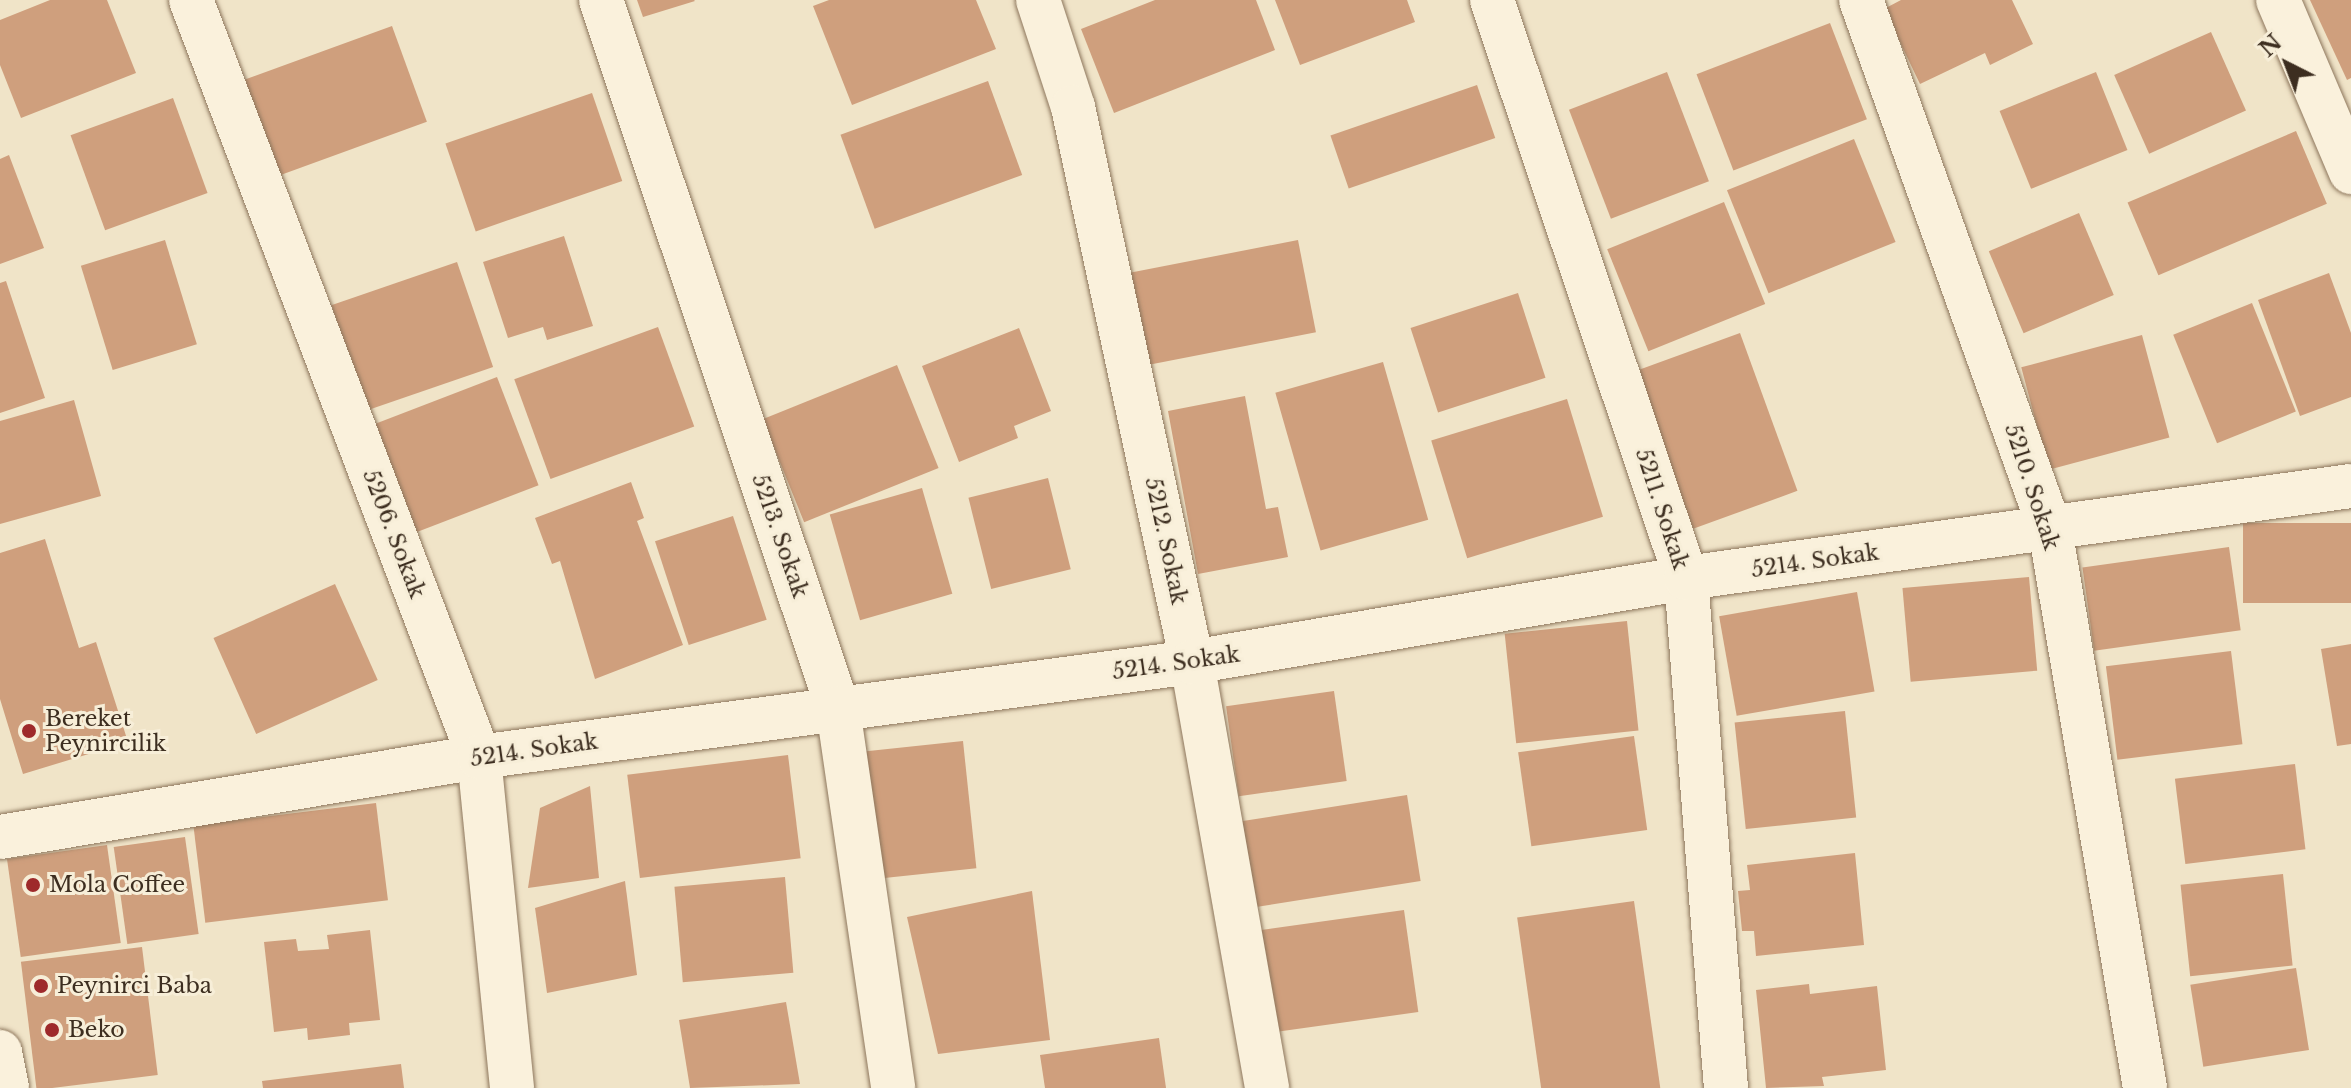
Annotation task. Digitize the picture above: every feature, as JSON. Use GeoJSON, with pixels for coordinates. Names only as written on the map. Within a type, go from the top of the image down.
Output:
{"type":"FeatureCollection","features":[{"type":"Feature","properties":{"kind":"street","name":"5206. Sokak"},"geometry":{"type":"LineString","coordinates":[[191,0],[479,757],[512,1088]]}},
{"type":"Feature","properties":{"kind":"street","name":"5213. Sokak"},"geometry":{"type":"LineString","coordinates":[[601,0],[838,709],[893,1088]]}},
{"type":"Feature","properties":{"kind":"street","name":"5212. Sokak"},"geometry":{"type":"LineString","coordinates":[[1038,0],[1073,107],[1192,662],[1267,1088]]}},
{"type":"Feature","properties":{"kind":"street","name":"5211. Sokak"},"geometry":{"type":"LineString","coordinates":[[1492,0],[1686,578],[1726,1088]]}},
{"type":"Feature","properties":{"kind":"street","name":"5210. Sokak"},"geometry":{"type":"LineString","coordinates":[[1861,0],[2050,529],[2145,1088]]}},
{"type":"Feature","properties":{"kind":"street"},"geometry":{"type":"LineString","coordinates":[[2278,0],[2351,172]]}},
{"type":"Feature","properties":{"kind":"street","name":"5214. Sokak"},"geometry":{"type":"LineString","coordinates":[[0,837],[479,757],[1192,662],[1686,578],[2351,486]]}},
{"type":"Feature","properties":{"kind":"street"},"geometry":{"type":"LineString","coordinates":[[0,1052],[7,1088]]}},
{"type":"Feature","properties":{"kind":"building"},"geometry":{"type":"Polygon","coordinates":[[[50,0],[107,0],[136,73],[21,118],[0,65],[0,20],[50,0]]]}},
{"type":"Feature","properties":{"kind":"building"},"geometry":{"type":"Polygon","coordinates":[[[637,0],[694,0],[695,1],[643,17],[637,0]]]}},
{"type":"Feature","properties":{"kind":"building"},"geometry":{"type":"Polygon","coordinates":[[[829,0],[976,0],[996,49],[852,105],[813,6],[829,0]]]}},
{"type":"Feature","properties":{"kind":"building"},"geometry":{"type":"Polygon","coordinates":[[[1155,0],[1256,0],[1275,50],[1114,113],[1081,29],[1155,0]]]}},
{"type":"Feature","properties":{"kind":"building"},"geometry":{"type":"Polygon","coordinates":[[[1275,0],[1407,0],[1415,22],[1300,65],[1275,0]]]}},
{"type":"Feature","properties":{"kind":"building"},"geometry":{"type":"Polygon","coordinates":[[[1901,0],[2012,0],[2033,44],[1990,65],[1985,53],[1920,84],[1884,9],[1901,0]]]}},
{"type":"Feature","properties":{"kind":"building"},"geometry":{"type":"Polygon","coordinates":[[[2310,0],[2351,0],[2351,78],[2347,80],[2310,0]]]}},
{"type":"Feature","properties":{"kind":"building"},"geometry":{"type":"Polygon","coordinates":[[[1830,23],[1867,119],[1733,170],[1696,74],[1830,23]]]}},
{"type":"Feature","properties":{"kind":"building"},"geometry":{"type":"Polygon","coordinates":[[[392,26],[427,122],[266,180],[231,84],[392,26]]]}},
{"type":"Feature","properties":{"kind":"building"},"geometry":{"type":"Polygon","coordinates":[[[2211,32],[2246,111],[2149,154],[2114,75],[2211,32]]]}},
{"type":"Feature","properties":{"kind":"building"},"geometry":{"type":"Polygon","coordinates":[[[1667,72],[1709,181],[1611,219],[1569,110],[1667,72]]]}},
{"type":"Feature","properties":{"kind":"building"},"geometry":{"type":"Polygon","coordinates":[[[2096,72],[2127,150],[2031,189],[2000,111],[2096,72]]]}},
{"type":"Feature","properties":{"kind":"building"},"geometry":{"type":"Polygon","coordinates":[[[988,81],[1022,175],[875,229],[840,135],[988,81]]]}},
{"type":"Feature","properties":{"kind":"building"},"geometry":{"type":"Polygon","coordinates":[[[1477,85],[1495,138],[1349,188],[1330,135],[1477,85]]]}},
{"type":"Feature","properties":{"kind":"building"},"geometry":{"type":"Polygon","coordinates":[[[592,93],[622,181],[476,231],[445,143],[592,93]]]}},
{"type":"Feature","properties":{"kind":"building"},"geometry":{"type":"Polygon","coordinates":[[[173,98],[208,193],[105,230],[71,135],[173,98]]]}},
{"type":"Feature","properties":{"kind":"building"},"geometry":{"type":"Polygon","coordinates":[[[2296,131],[2327,204],[2158,275],[2128,203],[2296,131]]]}},
{"type":"Feature","properties":{"kind":"building"},"geometry":{"type":"Polygon","coordinates":[[[1854,139],[1896,242],[1769,293],[1727,190],[1854,139]]]}},
{"type":"Feature","properties":{"kind":"building"},"geometry":{"type":"Polygon","coordinates":[[[9,155],[44,248],[0,264],[0,159],[9,155]]]}},
{"type":"Feature","properties":{"kind":"building"},"geometry":{"type":"Polygon","coordinates":[[[1724,202],[1765,304],[1648,351],[1607,249],[1724,202]]]}},
{"type":"Feature","properties":{"kind":"building"},"geometry":{"type":"Polygon","coordinates":[[[2079,213],[2114,295],[2024,333],[1989,251],[2079,213]]]}},
{"type":"Feature","properties":{"kind":"building"},"geometry":{"type":"Polygon","coordinates":[[[564,236],[593,326],[547,340],[543,327],[508,338],[483,262],[564,236]]]}},
{"type":"Feature","properties":{"kind":"building"},"geometry":{"type":"Polygon","coordinates":[[[165,240],[197,344],[113,370],[81,266],[165,240]]]}},
{"type":"Feature","properties":{"kind":"building"},"geometry":{"type":"Polygon","coordinates":[[[1298,240],[1316,332],[1149,365],[1131,272],[1298,240]]]}},
{"type":"Feature","properties":{"kind":"building"},"geometry":{"type":"Polygon","coordinates":[[[457,262],[493,367],[367,410],[331,305],[457,262]]]}},
{"type":"Feature","properties":{"kind":"building"},"geometry":{"type":"Polygon","coordinates":[[[2329,273],[2351,333],[2351,397],[2300,416],[2258,300],[2329,273]]]}},
{"type":"Feature","properties":{"kind":"building"},"geometry":{"type":"Polygon","coordinates":[[[6,281],[45,398],[0,413],[0,283],[6,281]]]}},
{"type":"Feature","properties":{"kind":"building"},"geometry":{"type":"Polygon","coordinates":[[[1518,293],[1546,378],[1438,413],[1411,328],[1518,293]]]}},
{"type":"Feature","properties":{"kind":"building"},"geometry":{"type":"Polygon","coordinates":[[[2252,303],[2296,411],[2217,443],[2173,335],[2252,303]]]}},
{"type":"Feature","properties":{"kind":"building"},"geometry":{"type":"Polygon","coordinates":[[[658,327],[694,427],[550,479],[514,379],[658,327]]]}},
{"type":"Feature","properties":{"kind":"building"},"geometry":{"type":"Polygon","coordinates":[[[1019,328],[1051,411],[1014,426],[1018,438],[959,462],[922,366],[1019,328]]]}},
{"type":"Feature","properties":{"kind":"building"},"geometry":{"type":"Polygon","coordinates":[[[1740,333],[1797,491],[1693,529],[1636,371],[1740,333]]]}},
{"type":"Feature","properties":{"kind":"building"},"geometry":{"type":"Polygon","coordinates":[[[2142,335],[2169,437],[2049,470],[2021,367],[2142,335]]]}},
{"type":"Feature","properties":{"kind":"building"},"geometry":{"type":"Polygon","coordinates":[[[1383,362],[1428,520],[1321,551],[1275,393],[1383,362]]]}},
{"type":"Feature","properties":{"kind":"building"},"geometry":{"type":"Polygon","coordinates":[[[897,365],[939,468],[804,522],[763,419],[897,365]]]}},
{"type":"Feature","properties":{"kind":"building"},"geometry":{"type":"Polygon","coordinates":[[[497,377],[539,485],[408,535],[366,427],[497,377]]]}},
{"type":"Feature","properties":{"kind":"building"},"geometry":{"type":"Polygon","coordinates":[[[1245,396],[1266,509],[1278,507],[1288,557],[1198,574],[1168,411],[1245,396]]]}},
{"type":"Feature","properties":{"kind":"building"},"geometry":{"type":"Polygon","coordinates":[[[1567,399],[1603,517],[1467,558],[1431,441],[1567,399]]]}},
{"type":"Feature","properties":{"kind":"building"},"geometry":{"type":"Polygon","coordinates":[[[74,400],[101,496],[0,524],[0,421],[74,400]]]}},
{"type":"Feature","properties":{"kind":"building"},"geometry":{"type":"Polygon","coordinates":[[[1048,478],[1071,569],[991,589],[968,498],[1048,478]]]}},
{"type":"Feature","properties":{"kind":"building"},"geometry":{"type":"Polygon","coordinates":[[[631,482],[644,518],[637,521],[683,645],[595,679],[560,561],[552,564],[535,518],[631,482]]]}},
{"type":"Feature","properties":{"kind":"building"},"geometry":{"type":"Polygon","coordinates":[[[922,488],[952,594],[860,620],[830,514],[922,488]]]}},
{"type":"Feature","properties":{"kind":"building"},"geometry":{"type":"Polygon","coordinates":[[[733,516],[767,620],[689,645],[655,541],[733,516]]]}},
{"type":"Feature","properties":{"kind":"building"},"geometry":{"type":"Polygon","coordinates":[[[2243,523],[2351,523],[2351,603],[2243,603],[2243,523]]]}},
{"type":"Feature","properties":{"kind":"building"},"geometry":{"type":"Polygon","coordinates":[[[45,539],[79,648],[96,642],[128,742],[23,774],[0,699],[0,553],[45,539]]]}},
{"type":"Feature","properties":{"kind":"building"},"geometry":{"type":"Polygon","coordinates":[[[2229,547],[2241,630],[2094,651],[2082,568],[2229,547]]]}},
{"type":"Feature","properties":{"kind":"building"},"geometry":{"type":"Polygon","coordinates":[[[2029,577],[2037,671],[1911,682],[1902,588],[2029,577]]]}},
{"type":"Feature","properties":{"kind":"building"},"geometry":{"type":"Polygon","coordinates":[[[335,584],[378,680],[256,734],[213,638],[335,584]]]}},
{"type":"Feature","properties":{"kind":"building"},"geometry":{"type":"Polygon","coordinates":[[[1857,592],[1875,691],[1737,716],[1719,616],[1857,592]]]}},
{"type":"Feature","properties":{"kind":"building"},"geometry":{"type":"Polygon","coordinates":[[[1627,621],[1638,730],[1516,743],[1505,634],[1627,621]]]}},
{"type":"Feature","properties":{"kind":"building"},"geometry":{"type":"Polygon","coordinates":[[[2351,644],[2351,744],[2337,746],[2321,649],[2351,644]]]}},
{"type":"Feature","properties":{"kind":"building"},"geometry":{"type":"Polygon","coordinates":[[[2231,651],[2242,744],[2117,760],[2106,666],[2231,651]]]}},
{"type":"Feature","properties":{"kind":"building"},"geometry":{"type":"Polygon","coordinates":[[[1334,691],[1347,781],[1239,796],[1226,706],[1334,691]]]}},
{"type":"Feature","properties":{"kind":"building"},"geometry":{"type":"Polygon","coordinates":[[[1845,711],[1856,817],[1746,829],[1735,723],[1845,711]]]}},
{"type":"Feature","properties":{"kind":"building"},"geometry":{"type":"Polygon","coordinates":[[[1634,736],[1647,830],[1531,846],[1518,752],[1634,736]]]}},
{"type":"Feature","properties":{"kind":"building"},"geometry":{"type":"Polygon","coordinates":[[[963,741],[976,868],[868,880],[855,752],[963,741]]]}},
{"type":"Feature","properties":{"kind":"building"},"geometry":{"type":"Polygon","coordinates":[[[788,755],[801,858],[640,878],[627,775],[788,755]]]}},
{"type":"Feature","properties":{"kind":"building"},"geometry":{"type":"Polygon","coordinates":[[[2295,764],[2305,849],[2185,864],[2175,779],[2295,764]]]}},
{"type":"Feature","properties":{"kind":"building"},"geometry":{"type":"Polygon","coordinates":[[[590,786],[599,878],[528,888],[540,808],[590,786]]]}},
{"type":"Feature","properties":{"kind":"building"},"geometry":{"type":"Polygon","coordinates":[[[1407,795],[1421,881],[1247,908],[1233,823],[1407,795]]]}},
{"type":"Feature","properties":{"kind":"building"},"geometry":{"type":"Polygon","coordinates":[[[376,803],[388,900],[205,923],[193,825],[376,803]]]}},
{"type":"Feature","properties":{"kind":"building"},"geometry":{"type":"Polygon","coordinates":[[[185,837],[199,934],[127,944],[114,847],[185,837]]]}},
{"type":"Feature","properties":{"kind":"building"},"geometry":{"type":"Polygon","coordinates":[[[107,845],[121,943],[21,957],[7,859],[107,845]]]}},
{"type":"Feature","properties":{"kind":"building"},"geometry":{"type":"Polygon","coordinates":[[[1855,853],[1864,945],[1756,956],[1754,931],[1742,931],[1738,891],[1750,890],[1747,865],[1855,853]]]}},
{"type":"Feature","properties":{"kind":"building"},"geometry":{"type":"Polygon","coordinates":[[[2283,874],[2293,965],[2190,976],[2181,885],[2283,874]]]}},
{"type":"Feature","properties":{"kind":"building"},"geometry":{"type":"Polygon","coordinates":[[[785,877],[793,973],[683,982],[674,887],[785,877]]]}},
{"type":"Feature","properties":{"kind":"building"},"geometry":{"type":"Polygon","coordinates":[[[625,881],[637,975],[547,993],[535,908],[625,881]]]}},
{"type":"Feature","properties":{"kind":"building"},"geometry":{"type":"Polygon","coordinates":[[[1032,891],[1050,1040],[938,1054],[907,917],[1032,891]]]}},
{"type":"Feature","properties":{"kind":"building"},"geometry":{"type":"Polygon","coordinates":[[[1634,901],[1660,1088],[1541,1088],[1517,917],[1634,901]]]}},
{"type":"Feature","properties":{"kind":"building"},"geometry":{"type":"Polygon","coordinates":[[[1404,910],[1418,1012],[1258,1035],[1244,933],[1404,910]]]}},
{"type":"Feature","properties":{"kind":"building"},"geometry":{"type":"Polygon","coordinates":[[[370,930],[380,1020],[349,1023],[350,1035],[308,1040],[307,1028],[274,1032],[264,942],[296,939],[298,951],[329,949],[327,935],[370,930]]]}},
{"type":"Feature","properties":{"kind":"building"},"geometry":{"type":"Polygon","coordinates":[[[142,947],[158,1075],[36,1088],[21,962],[142,947]]]}},
{"type":"Feature","properties":{"kind":"building"},"geometry":{"type":"Polygon","coordinates":[[[2296,968],[2309,1050],[2203,1067],[2190,985],[2296,968]]]}},
{"type":"Feature","properties":{"kind":"building"},"geometry":{"type":"Polygon","coordinates":[[[1809,984],[1810,994],[1877,986],[1886,1070],[1822,1077],[1824,1086],[1766,1088],[1756,990],[1809,984]]]}},
{"type":"Feature","properties":{"kind":"building"},"geometry":{"type":"Polygon","coordinates":[[[786,1002],[800,1084],[690,1088],[679,1020],[786,1002]]]}},
{"type":"Feature","properties":{"kind":"building"},"geometry":{"type":"Polygon","coordinates":[[[1159,1038],[1166,1088],[1045,1088],[1040,1055],[1159,1038]]]}},
{"type":"Feature","properties":{"kind":"building"},"geometry":{"type":"Polygon","coordinates":[[[401,1064],[404,1088],[263,1088],[262,1081],[401,1064]]]}},
{"type":"Feature","properties":{"kind":"place","name":"Bereket Peynircilik"},"geometry":{"type":"Point","coordinates":[29,731]}},
{"type":"Feature","properties":{"kind":"place","name":"Mola Coffee"},"geometry":{"type":"Point","coordinates":[33,885]}},
{"type":"Feature","properties":{"kind":"place","name":"Peynirci Baba"},"geometry":{"type":"Point","coordinates":[41,986]}},
{"type":"Feature","properties":{"kind":"place","name":"Beko"},"geometry":{"type":"Point","coordinates":[52,1030]}}]}
